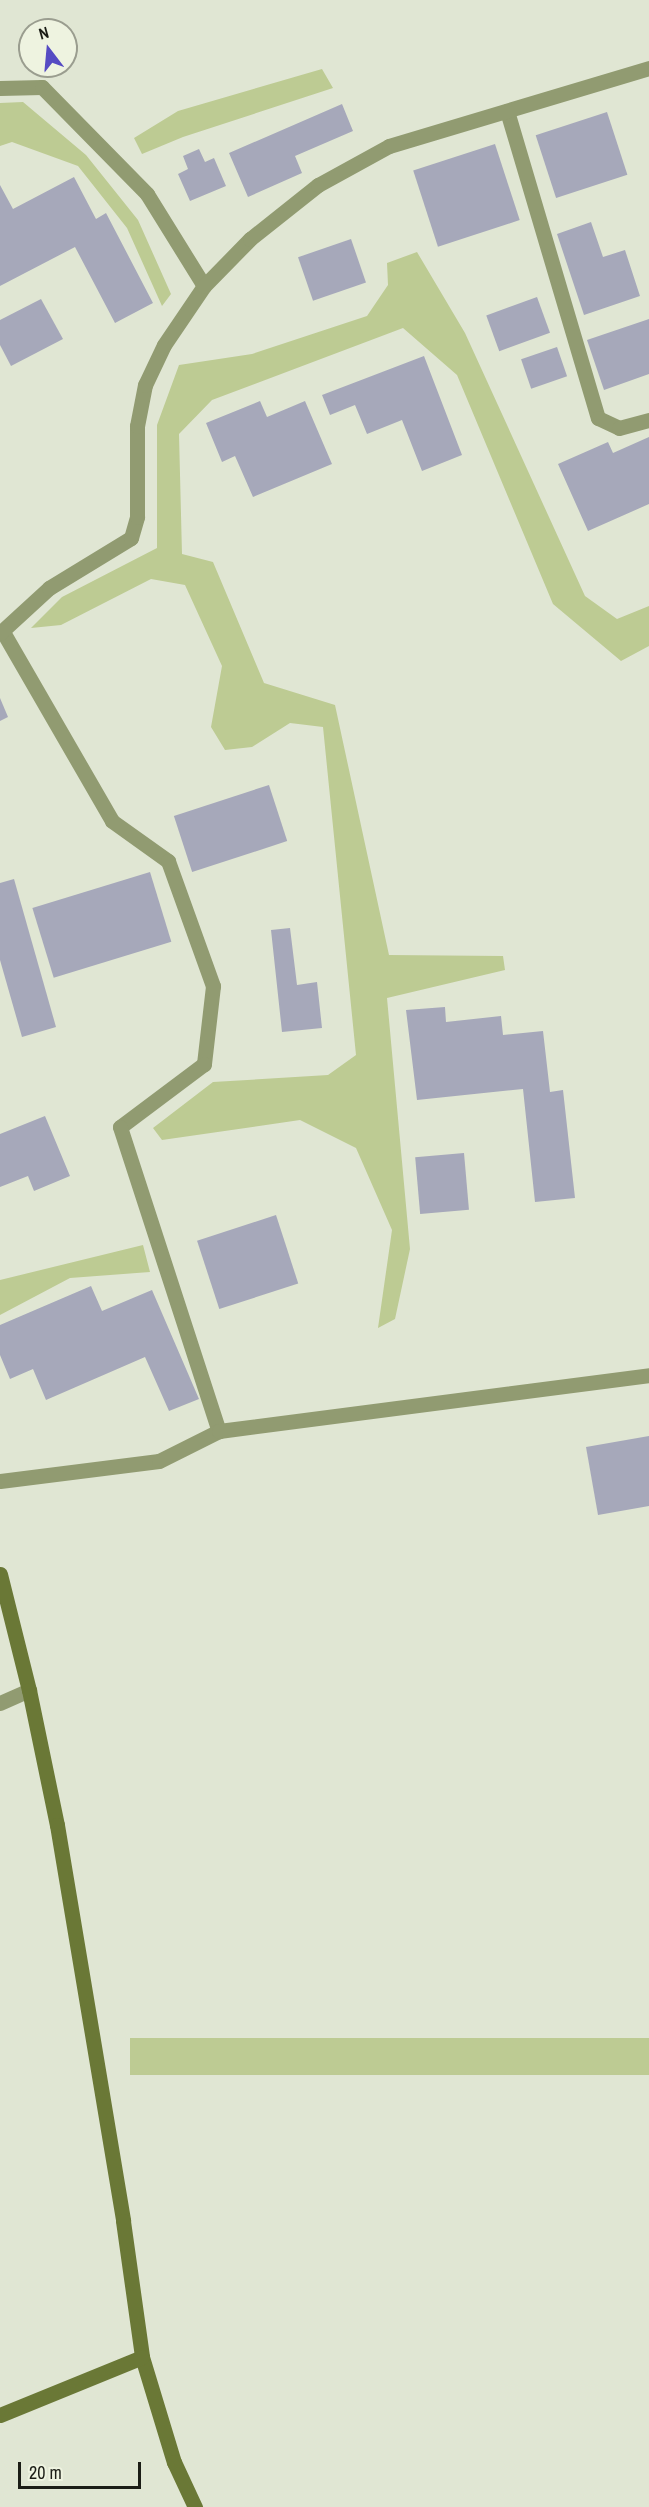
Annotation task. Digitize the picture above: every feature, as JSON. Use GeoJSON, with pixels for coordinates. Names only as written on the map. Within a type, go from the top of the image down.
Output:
{"type":"FeatureCollection","features":[{"type":"Feature","properties":{"kind":"street"},"geometry":{"type":"LineString","coordinates":[[219,1431],[120,1127],[204,1064],[213,986],[168,861],[112,821],[2,633],[49,588],[131,538],[137,517],[137,426],[145,385],[164,345],[204,286],[250,239],[318,185],[389,146],[649,68]]}},
{"type":"Feature","properties":{"kind":"street"},"geometry":{"type":"LineString","coordinates":[[0,88],[42,87],[147,194],[204,286]]}},
{"type":"Feature","properties":{"kind":"street"},"geometry":{"type":"LineString","coordinates":[[507,111],[598,418],[619,428],[649,420]]}},
{"type":"Feature","properties":{"kind":"street"},"geometry":{"type":"LineString","coordinates":[[0,1481],[159,1461],[219,1431],[649,1375]]}},
{"type":"Feature","properties":{"kind":"street"},"geometry":{"type":"LineString","coordinates":[[0,1574],[29,1690],[57,1826],[123,2221],[142,2357],[174,2462],[195,2507]]}},
{"type":"Feature","properties":{"kind":"street"},"geometry":{"type":"LineString","coordinates":[[0,1703],[29,1690]]}},
{"type":"Feature","properties":{"kind":"street"},"geometry":{"type":"LineString","coordinates":[[0,2415],[142,2357]]}},
{"type":"Feature","properties":{"kind":"shaded area"},"geometry":{"type":"Polygon","coordinates":[[[322,69],[333,88],[183,137],[142,154],[134,138],[178,111],[322,69]]]}},
{"type":"Feature","properties":{"kind":"shaded area"},"geometry":{"type":"Polygon","coordinates":[[[23,102],[86,155],[138,220],[171,294],[162,306],[127,228],[78,166],[12,142],[0,146],[0,103],[23,102]]]}},
{"type":"Feature","properties":{"kind":"shaded area"},"geometry":{"type":"Polygon","coordinates":[[[417,252],[465,333],[585,596],[617,619],[649,606],[649,646],[621,661],[553,604],[457,375],[403,328],[212,400],[179,434],[182,554],[213,562],[264,683],[335,705],[389,955],[503,956],[505,970],[387,998],[410,1249],[395,1319],[378,1328],[392,1230],[356,1148],[300,1120],[162,1140],[153,1128],[213,1082],[328,1075],[356,1055],[323,727],[290,723],[252,747],[225,750],[211,727],[222,666],[185,585],[151,579],[61,625],[31,628],[62,597],[157,548],[157,425],[179,365],[252,354],[367,316],[388,285],[387,263],[417,252]]]}},
{"type":"Feature","properties":{"kind":"shaded area"},"geometry":{"type":"Polygon","coordinates":[[[143,1245],[150,1272],[70,1278],[0,1315],[0,1280],[143,1245]]]}},
{"type":"Feature","properties":{"kind":"shaded area"},"geometry":{"type":"Polygon","coordinates":[[[130,2038],[649,2038],[649,2075],[130,2075],[130,2038]]]}},
{"type":"Feature","properties":{"kind":"building"},"geometry":{"type":"Polygon","coordinates":[[[342,104],[353,131],[295,156],[302,173],[248,197],[229,153],[342,104]]]}},
{"type":"Feature","properties":{"kind":"building"},"geometry":{"type":"Polygon","coordinates":[[[607,112],[627,175],[556,198],[536,135],[607,112]]]}},
{"type":"Feature","properties":{"kind":"building"},"geometry":{"type":"Polygon","coordinates":[[[495,144],[520,220],[438,247],[413,171],[495,144]]]}},
{"type":"Feature","properties":{"kind":"building"},"geometry":{"type":"Polygon","coordinates":[[[199,149],[205,162],[214,158],[226,186],[190,201],[178,174],[188,169],[183,156],[199,149]]]}},
{"type":"Feature","properties":{"kind":"building"},"geometry":{"type":"Polygon","coordinates":[[[74,177],[96,219],[106,213],[153,303],[115,323],[75,247],[0,286],[0,185],[13,209],[74,177]]]}},
{"type":"Feature","properties":{"kind":"building"},"geometry":{"type":"Polygon","coordinates":[[[591,222],[603,257],[625,250],[640,296],[584,315],[557,234],[591,222]]]}},
{"type":"Feature","properties":{"kind":"building"},"geometry":{"type":"Polygon","coordinates":[[[351,239],[366,282],[313,301],[298,257],[351,239]]]}},
{"type":"Feature","properties":{"kind":"building"},"geometry":{"type":"Polygon","coordinates":[[[537,297],[550,333],[499,351],[486,315],[537,297]]]}},
{"type":"Feature","properties":{"kind":"building"},"geometry":{"type":"Polygon","coordinates":[[[41,299],[63,339],[11,366],[0,345],[0,320],[41,299]]]}},
{"type":"Feature","properties":{"kind":"building"},"geometry":{"type":"Polygon","coordinates":[[[649,319],[649,374],[604,390],[587,340],[649,319]]]}},
{"type":"Feature","properties":{"kind":"building"},"geometry":{"type":"Polygon","coordinates":[[[557,347],[567,376],[531,389],[521,359],[557,347]]]}},
{"type":"Feature","properties":{"kind":"building"},"geometry":{"type":"Polygon","coordinates":[[[424,356],[462,455],[422,471],[402,420],[367,434],[355,405],[330,415],[322,395],[424,356]]]}},
{"type":"Feature","properties":{"kind":"building"},"geometry":{"type":"Polygon","coordinates":[[[260,401],[267,417],[305,401],[332,464],[253,497],[235,456],[222,462],[206,423],[260,401]]]}},
{"type":"Feature","properties":{"kind":"building"},"geometry":{"type":"Polygon","coordinates":[[[649,437],[649,504],[588,531],[558,464],[608,442],[613,453],[649,437]]]}},
{"type":"Feature","properties":{"kind":"building"},"geometry":{"type":"Polygon","coordinates":[[[0,698],[8,717],[0,721],[0,698]]]}},
{"type":"Feature","properties":{"kind":"building"},"geometry":{"type":"Polygon","coordinates":[[[269,785],[287,841],[192,872],[174,816],[269,785]]]}},
{"type":"Feature","properties":{"kind":"building"},"geometry":{"type":"Polygon","coordinates":[[[150,872],[171,942],[54,978],[32,908],[150,872]]]}},
{"type":"Feature","properties":{"kind":"building"},"geometry":{"type":"Polygon","coordinates":[[[14,879],[56,1027],[22,1037],[0,960],[0,883],[14,879]]]}},
{"type":"Feature","properties":{"kind":"building"},"geometry":{"type":"Polygon","coordinates":[[[290,928],[297,985],[317,982],[322,1028],[282,1032],[271,930],[290,928]]]}},
{"type":"Feature","properties":{"kind":"building"},"geometry":{"type":"Polygon","coordinates":[[[445,1007],[446,1022],[501,1016],[503,1035],[543,1031],[550,1092],[563,1090],[575,1198],[535,1202],[523,1089],[417,1100],[406,1010],[445,1007]]]}},
{"type":"Feature","properties":{"kind":"building"},"geometry":{"type":"Polygon","coordinates":[[[45,1116],[70,1176],[34,1191],[28,1176],[0,1187],[0,1134],[45,1116]]]}},
{"type":"Feature","properties":{"kind":"building"},"geometry":{"type":"Polygon","coordinates":[[[464,1153],[469,1210],[420,1214],[415,1157],[464,1153]]]}},
{"type":"Feature","properties":{"kind":"building"},"geometry":{"type":"Polygon","coordinates":[[[276,1215],[298,1283],[219,1309],[197,1241],[276,1215]]]}},
{"type":"Feature","properties":{"kind":"building"},"geometry":{"type":"Polygon","coordinates":[[[91,1286],[102,1311],[152,1290],[199,1399],[169,1411],[145,1357],[46,1400],[33,1369],[10,1379],[0,1355],[0,1325],[91,1286]]]}},
{"type":"Feature","properties":{"kind":"building"},"geometry":{"type":"Polygon","coordinates":[[[649,1436],[649,1506],[598,1515],[586,1447],[649,1436]]]}}]}
